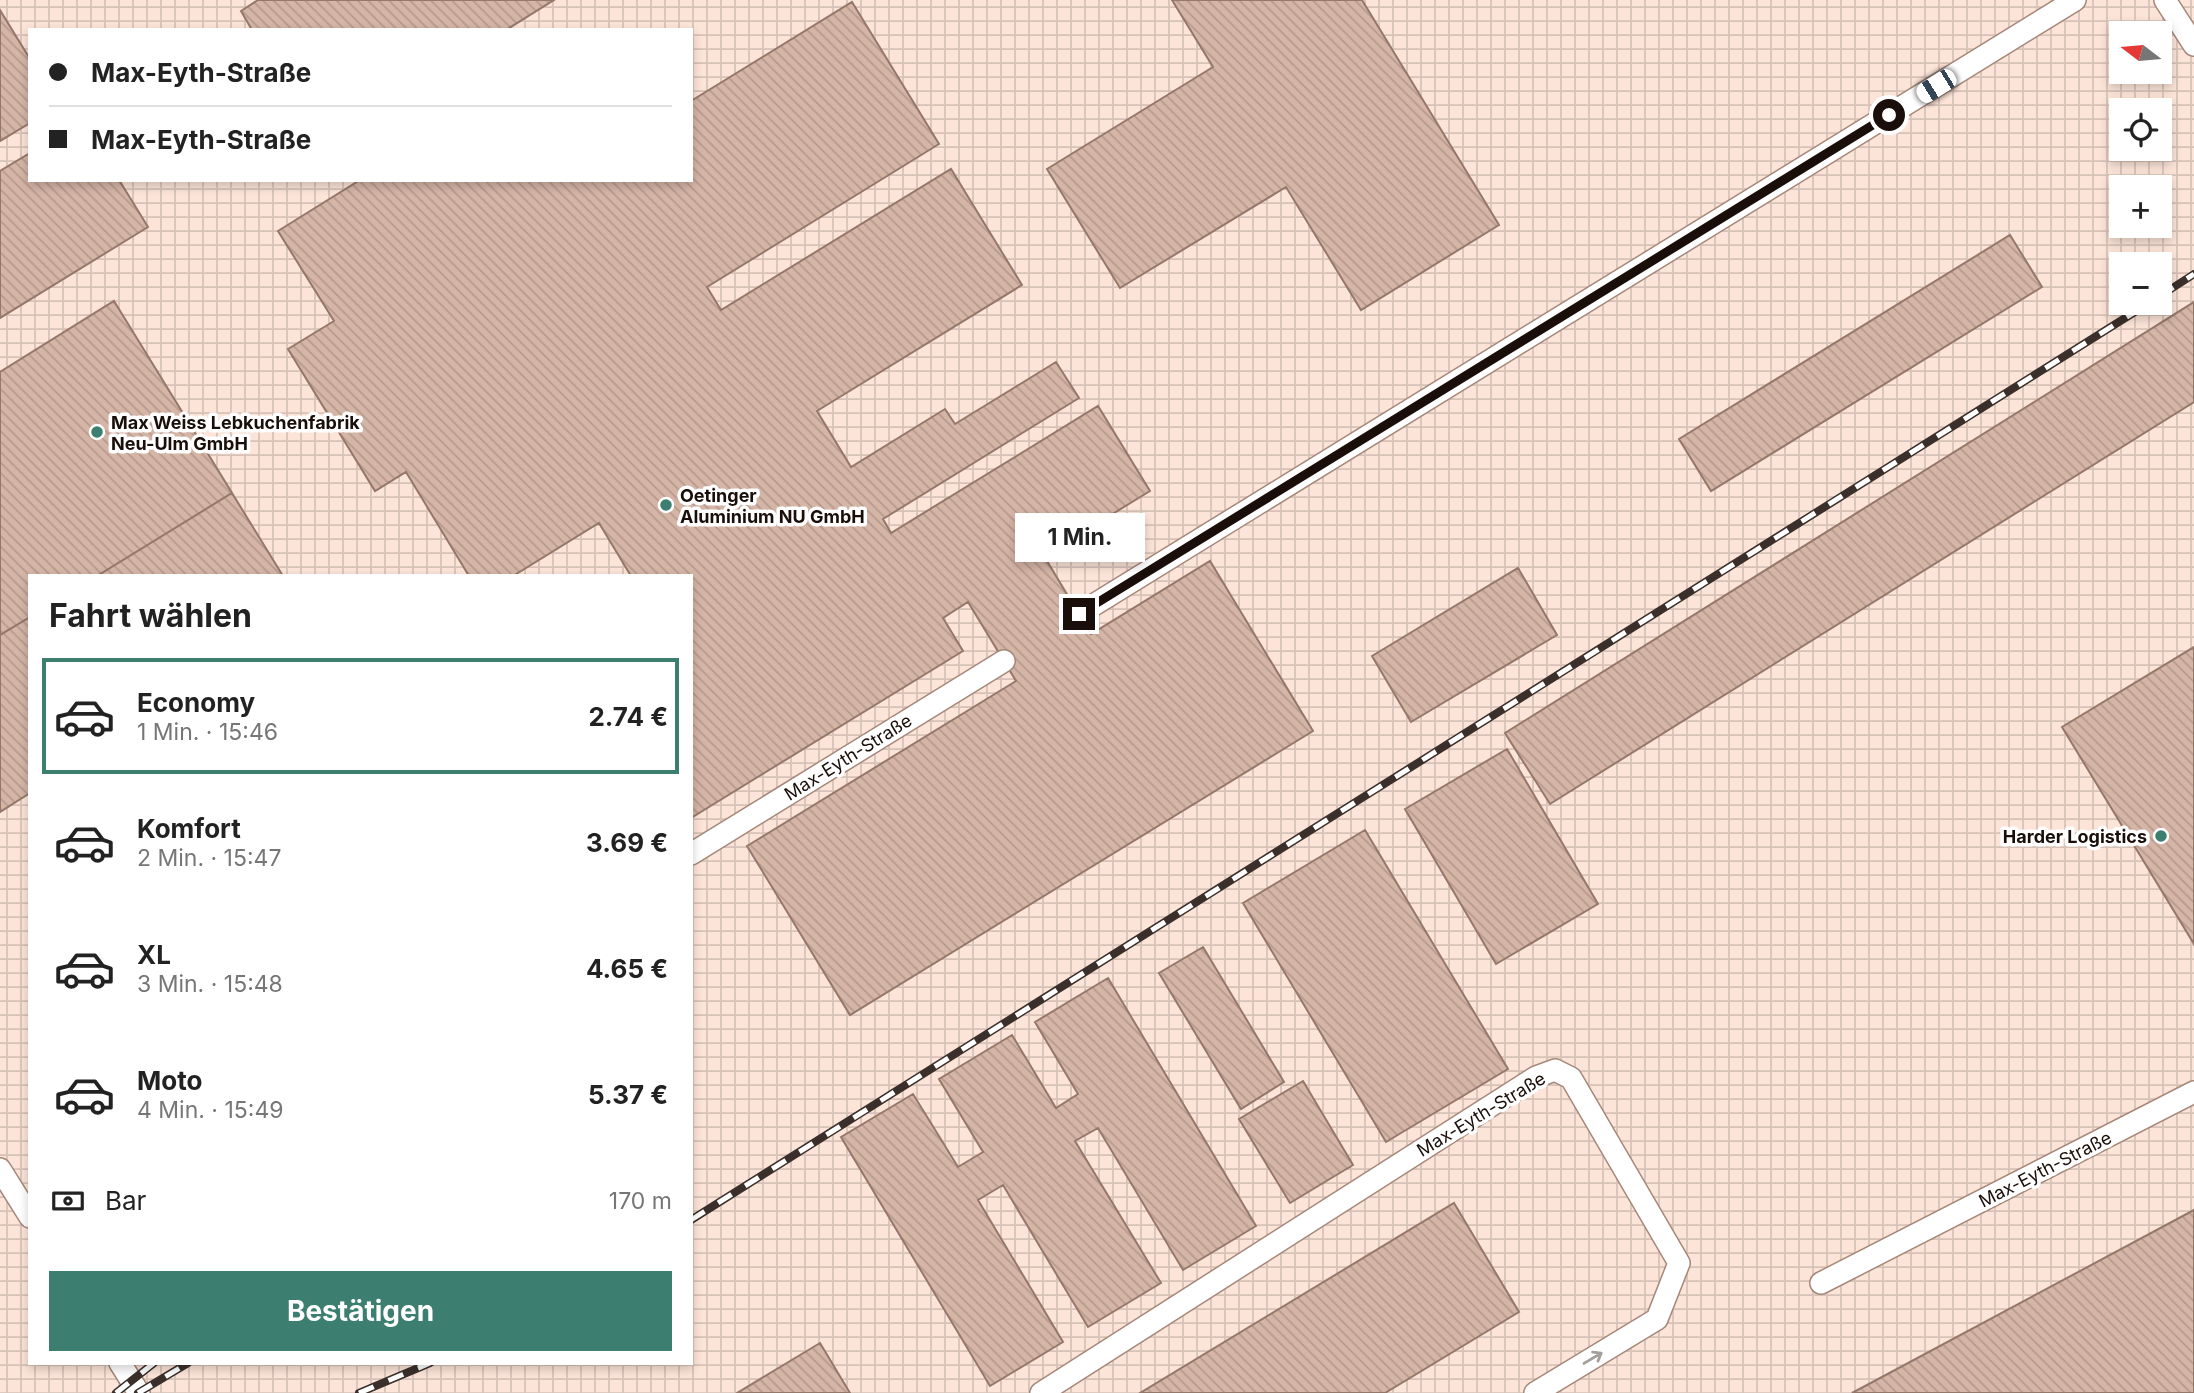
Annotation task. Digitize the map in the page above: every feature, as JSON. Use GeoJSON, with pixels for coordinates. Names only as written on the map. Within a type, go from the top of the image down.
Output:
{"type":"FeatureCollection","features":[{"type":"Feature","properties":{"kind":"lane"},"geometry":{"type":"LineString","coordinates":[[1079,614],[2075,0]]}},
{"type":"Feature","properties":{"kind":"lane"},"geometry":{"type":"LineString","coordinates":[[2165,0],[2194,45]]}},
{"type":"Feature","properties":{"kind":"lane","name":"Max-Eyth-Straße"},"geometry":{"type":"LineString","coordinates":[[693,853],[1004,661]]}},
{"type":"Feature","properties":{"kind":"lane","name":"Max-Eyth-Straße"},"geometry":{"type":"LineString","coordinates":[[1041,1393],[1536,1077],[1555,1070],[1571,1078],[1679,1263],[1657,1319],[1535,1393]]}},
{"type":"Feature","properties":{"kind":"lane","name":"Max-Eyth-Straße"},"geometry":{"type":"LineString","coordinates":[[1821,1283],[2194,1093]]}},
{"type":"Feature","properties":{"kind":"lane"},"geometry":{"type":"LineString","coordinates":[[0,1169],[28,1214]]}},
{"type":"Feature","properties":{"kind":"lane"},"geometry":{"type":"LineString","coordinates":[[121,1365],[139,1393]]}},
{"type":"Feature","properties":{"kind":"shaded area"},"geometry":{"type":"Polygon","coordinates":[[[0,0],[2194,0],[2194,1393],[0,1393],[0,0]]]}},
{"type":"Feature","properties":{"kind":"building"},"geometry":{"type":"Polygon","coordinates":[[[258,0],[554,0],[509,28],[251,28],[241,11],[258,0]]]}},
{"type":"Feature","properties":{"kind":"building"},"geometry":{"type":"Polygon","coordinates":[[[1172,0],[1362,0],[1499,225],[1361,310],[1286,187],[1120,288],[1047,169],[1213,67],[1172,0]]]}},
{"type":"Feature","properties":{"kind":"building","name":"Oetinger Aluminium NU GmbH"},"geometry":{"type":"Polygon","coordinates":[[[852,2],[939,144],[707,287],[721,310],[951,169],[1022,285],[817,411],[851,467],[945,409],[955,424],[1056,362],[1079,398],[883,519],[891,533],[1098,406],[1150,491],[1044,556],[1091,634],[1210,561],[1313,731],[850,1015],[747,846],[1016,681],[968,602],[943,618],[963,651],[693,817],[693,574],[630,574],[599,523],[516,574],[468,574],[406,472],[375,491],[288,349],[334,321],[278,231],[357,182],[693,182],[693,100],[852,2]]]}},
{"type":"Feature","properties":{"kind":"building"},"geometry":{"type":"Polygon","coordinates":[[[0,10],[28,56],[28,124],[0,141],[0,10]]]}},
{"type":"Feature","properties":{"kind":"building"},"geometry":{"type":"Polygon","coordinates":[[[28,154],[28,182],[120,182],[148,227],[0,318],[0,171],[28,154]]]}},
{"type":"Feature","properties":{"kind":"building"},"geometry":{"type":"Polygon","coordinates":[[[2010,235],[2042,287],[1711,491],[1679,439],[2010,235]]]}},
{"type":"Feature","properties":{"kind":"building","name":"Max Weiss Lebkuchenfabrik Neu-Ulm GmbH"},"geometry":{"type":"Polygon","coordinates":[[[114,301],[232,493],[100,574],[28,574],[28,618],[0,635],[0,372],[114,301]]]}},
{"type":"Feature","properties":{"kind":"building"},"geometry":{"type":"Polygon","coordinates":[[[2194,302],[2194,402],[1550,804],[1505,733],[2194,302]]]}},
{"type":"Feature","properties":{"kind":"building"},"geometry":{"type":"Polygon","coordinates":[[[232,493],[282,574],[100,574],[232,493]]]}},
{"type":"Feature","properties":{"kind":"building"},"geometry":{"type":"Polygon","coordinates":[[[1518,568],[1557,635],[1411,722],[1372,656],[1518,568]]]}},
{"type":"Feature","properties":{"kind":"building"},"geometry":{"type":"Polygon","coordinates":[[[28,618],[28,794],[0,812],[0,635],[28,618]]]}},
{"type":"Feature","properties":{"kind":"building","name":"Harder Logistics"},"geometry":{"type":"Polygon","coordinates":[[[2194,647],[2194,944],[2062,727],[2194,647]]]}},
{"type":"Feature","properties":{"kind":"building"},"geometry":{"type":"Polygon","coordinates":[[[1507,749],[1598,904],[1496,964],[1405,809],[1507,749]]]}},
{"type":"Feature","properties":{"kind":"building"},"geometry":{"type":"Polygon","coordinates":[[[1365,830],[1508,1069],[1386,1142],[1243,903],[1365,830]]]}},
{"type":"Feature","properties":{"kind":"building"},"geometry":{"type":"Polygon","coordinates":[[[1203,947],[1284,1082],[1241,1109],[1159,973],[1203,947]]]}},
{"type":"Feature","properties":{"kind":"building"},"geometry":{"type":"Polygon","coordinates":[[[1108,978],[1256,1226],[1183,1270],[1098,1128],[1075,1141],[1161,1283],[1088,1327],[1003,1185],[978,1200],[1063,1342],[990,1386],[841,1137],[913,1094],[958,1167],[983,1152],[939,1079],[1012,1035],[1056,1108],[1078,1094],[1035,1022],[1108,978]]]}},
{"type":"Feature","properties":{"kind":"building"},"geometry":{"type":"Polygon","coordinates":[[[1303,1081],[1353,1165],[1290,1203],[1239,1119],[1303,1081]]]}},
{"type":"Feature","properties":{"kind":"building"},"geometry":{"type":"Polygon","coordinates":[[[1454,1203],[1519,1312],[1385,1393],[1140,1393],[1454,1203]]]}},
{"type":"Feature","properties":{"kind":"building"},"geometry":{"type":"Polygon","coordinates":[[[2194,1210],[2194,1393],[1852,1393],[1867,1385],[2194,1210]]]}},
{"type":"Feature","properties":{"kind":"building"},"geometry":{"type":"Polygon","coordinates":[[[820,1343],[850,1393],[737,1393],[820,1343]]]}},
{"type":"Feature","properties":{"kind":"railway"},"geometry":{"type":"LineString","coordinates":[[2172,288],[2194,274]]}},
{"type":"Feature","properties":{"kind":"railway"},"geometry":{"type":"LineString","coordinates":[[693,1219],[2130,315]]}},
{"type":"Feature","properties":{"kind":"railway"},"geometry":{"type":"LineString","coordinates":[[116,1393],[151,1365]]}},
{"type":"Feature","properties":{"kind":"railway"},"geometry":{"type":"LineString","coordinates":[[138,1393],[185,1365]]}},
{"type":"Feature","properties":{"kind":"railway"},"geometry":{"type":"LineString","coordinates":[[359,1393],[425,1365]]}},
{"type":"Feature","properties":{"kind":"place","name":"Max Weiss Lebkuchenfabrik Neu-Ulm GmbH"},"geometry":{"type":"Point","coordinates":[97,432]}},
{"type":"Feature","properties":{"kind":"place","name":"Oetinger Aluminium NU GmbH"},"geometry":{"type":"Point","coordinates":[666,505]}},
{"type":"Feature","properties":{"kind":"place","name":"Harder Logistics"},"geometry":{"type":"Point","coordinates":[2161,836]}},
{"type":"Feature","properties":{"kind":"route"},"geometry":{"type":"LineString","coordinates":[[1079,614],[1889,115]]}}]}
